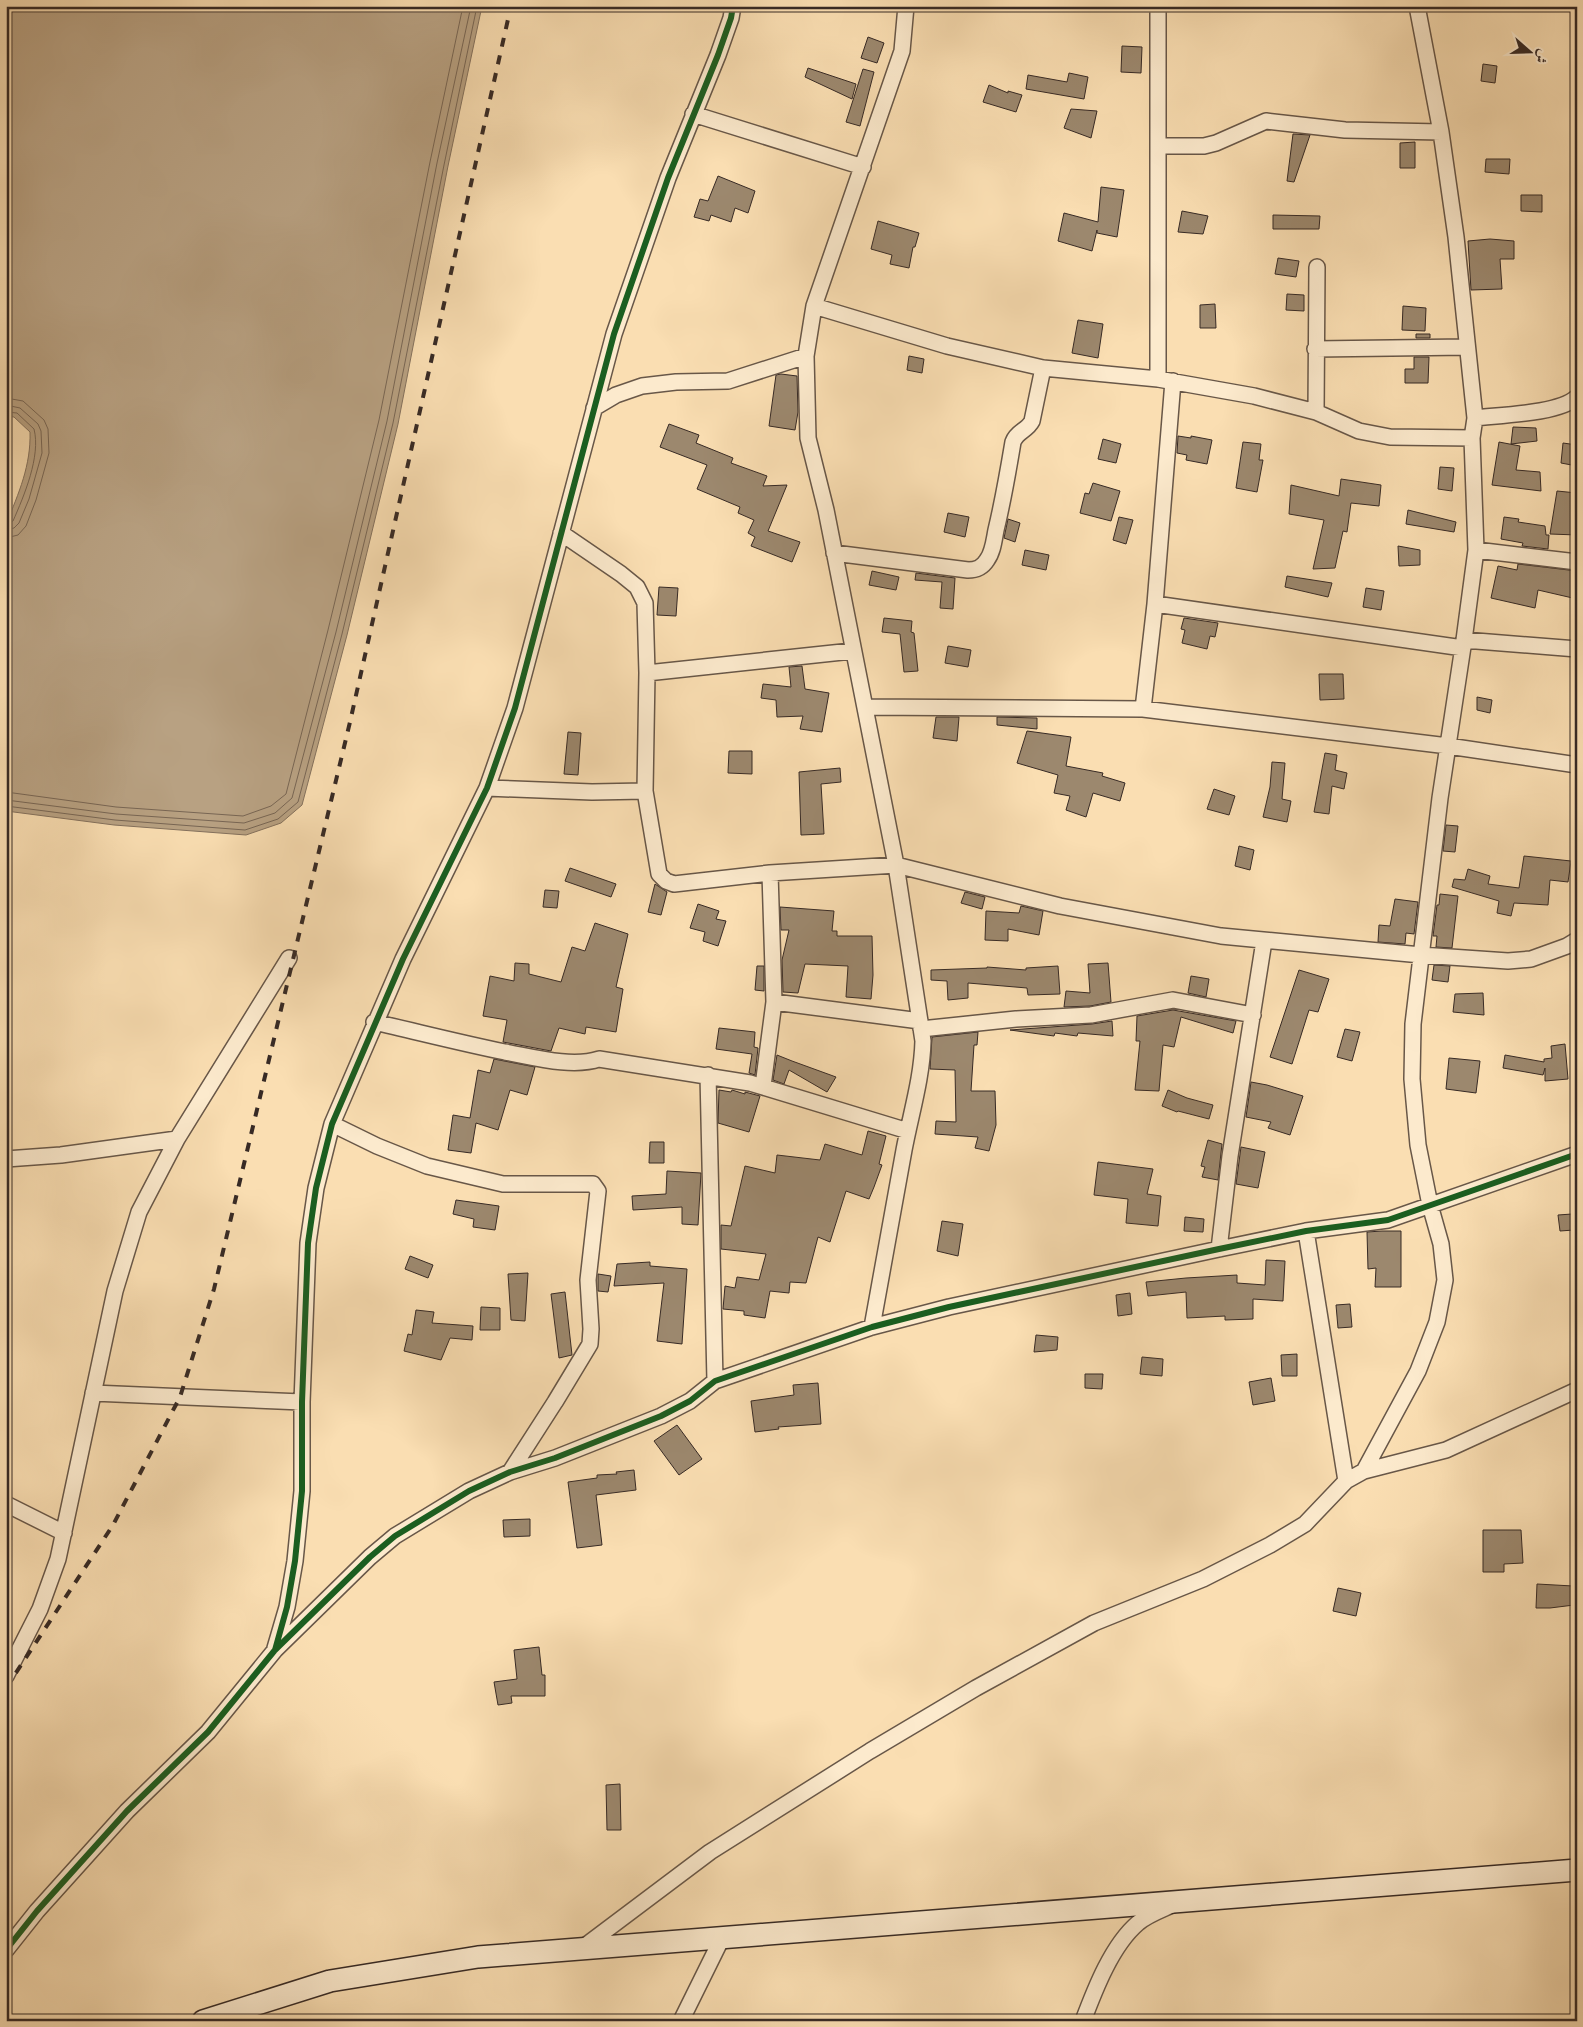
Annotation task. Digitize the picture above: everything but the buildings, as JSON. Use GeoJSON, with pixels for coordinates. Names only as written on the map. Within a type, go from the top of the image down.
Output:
{"type":"FeatureCollection","features":[{"type":"Feature","properties":{"kind":"street"},"geometry":{"type":"LineString","coordinates":[[275,1650],[287,1607],[295,1561],[302,1490],[302,1402],[308,1243],[316,1188],[332,1124],[374,1022],[403,959],[487,788],[515,708],[614,334],[639,257],[693,114],[718,55],[731,18],[733,6]]}},
{"type":"Feature","properties":{"kind":"street"},"geometry":{"type":"LineString","coordinates":[[872,1327],[908,1131],[916,1100],[922,1063],[921,1025],[896,865],[852,651],[826,510],[808,438],[806,356],[814,306],[902,51],[906,6]]}},
{"type":"Feature","properties":{"kind":"street"},"geometry":{"type":"LineString","coordinates":[[1143,709],[1155,604],[1166,380],[1158,146],[1158,6]]}},
{"type":"Feature","properties":{"kind":"street"},"geometry":{"type":"LineString","coordinates":[[1364,1471],[1418,1371],[1436,1322],[1445,1280],[1441,1244],[1430,1205],[1418,1145],[1412,1079],[1413,1024],[1448,746],[1476,550],[1472,438],[1475,418],[1456,237],[1441,132],[1416,6]]}},
{"type":"Feature","properties":{"kind":"street"},"geometry":{"type":"LineString","coordinates":[[693,114],[863,167]]}},
{"type":"Feature","properties":{"kind":"street"},"geometry":{"type":"LineString","coordinates":[[1158,146],[1204,146],[1216,143],[1266,121],[1345,130],[1441,132]]}},
{"type":"Feature","properties":{"kind":"street"},"geometry":{"type":"LineString","coordinates":[[1316,412],[1315,349],[1318,266]]}},
{"type":"Feature","properties":{"kind":"street"},"geometry":{"type":"LineString","coordinates":[[814,306],[947,346],[1043,368],[1166,380],[1254,396],[1316,412],[1358,432],[1390,436],[1472,438]]}},
{"type":"Feature","properties":{"kind":"street"},"geometry":{"type":"LineString","coordinates":[[1315,349],[1467,347]]}},
{"type":"Feature","properties":{"kind":"street"},"geometry":{"type":"LineString","coordinates":[[594,408],[616,395],[642,386],[676,382],[728,381],[806,356]]}},
{"type":"Feature","properties":{"kind":"street"},"geometry":{"type":"LineString","coordinates":[[834,553],[968,570],[977,570],[982,566],[987,561],[991,551],[1004,498],[1013,442],[1015,436],[1029,427],[1032,421],[1043,368]]}},
{"type":"Feature","properties":{"kind":"street"},"geometry":{"type":"LineString","coordinates":[[1475,418],[1554,409],[1571,403],[1577,398]]}},
{"type":"Feature","properties":{"kind":"street"},"geometry":{"type":"LineString","coordinates":[[561,533],[637,587],[644,603],[646,673],[645,791],[659,874],[666,881],[674,884],[770,873],[896,865],[1060,906],[1221,936],[1421,955],[1522,961],[1567,946],[1577,940]]}},
{"type":"Feature","properties":{"kind":"street"},"geometry":{"type":"LineString","coordinates":[[1476,550],[1577,562]]}},
{"type":"Feature","properties":{"kind":"street"},"geometry":{"type":"LineString","coordinates":[[1155,604],[1464,644],[1577,649]]}},
{"type":"Feature","properties":{"kind":"street"},"geometry":{"type":"LineString","coordinates":[[646,673],[852,651]]}},
{"type":"Feature","properties":{"kind":"street"},"geometry":{"type":"LineString","coordinates":[[865,707],[1143,709],[1448,746],[1577,765]]}},
{"type":"Feature","properties":{"kind":"street"},"geometry":{"type":"LineString","coordinates":[[487,788],[592,792],[645,791]]}},
{"type":"Feature","properties":{"kind":"street"},"geometry":{"type":"LineString","coordinates":[[763,1086],[774,1002],[770,873]]}},
{"type":"Feature","properties":{"kind":"street"},"geometry":{"type":"LineString","coordinates":[[1219,1249],[1230,1156],[1264,940]]}},
{"type":"Feature","properties":{"kind":"street"},"geometry":{"type":"LineString","coordinates":[[6,1676],[40,1609],[51,1581],[64,1533],[115,1291],[139,1212],[176,1139],[289,958]]}},
{"type":"Feature","properties":{"kind":"street"},"geometry":{"type":"LineString","coordinates":[[774,1002],[921,1025],[1091,1015],[1173,1000],[1253,1016]]}},
{"type":"Feature","properties":{"kind":"street"},"geometry":{"type":"LineString","coordinates":[[374,1022],[534,1058],[588,1063],[599,1059],[708,1075],[763,1086],[908,1131]]}},
{"type":"Feature","properties":{"kind":"street"},"geometry":{"type":"LineString","coordinates":[[708,1075],[715,1381]]}},
{"type":"Feature","properties":{"kind":"street"},"geometry":{"type":"LineString","coordinates":[[332,1124],[377,1146],[426,1166],[503,1184],[593,1184],[598,1191],[588,1280],[590,1344],[560,1395],[510,1472]]}},
{"type":"Feature","properties":{"kind":"street"},"geometry":{"type":"LineString","coordinates":[[6,1159],[61,1155],[176,1139]]}},
{"type":"Feature","properties":{"kind":"street"},"geometry":{"type":"LineString","coordinates":[[6,1950],[37,1912],[127,1811],[208,1732],[275,1650],[370,1557],[395,1536],[469,1491],[510,1472],[555,1458],[661,1416],[690,1401],[715,1381],[872,1327],[1219,1249],[1306,1231],[1388,1220],[1577,1154]]}},
{"type":"Feature","properties":{"kind":"street"},"geometry":{"type":"LineString","coordinates":[[1306,1231],[1346,1481]]}},
{"type":"Feature","properties":{"kind":"street"},"geometry":{"type":"LineString","coordinates":[[581,1949],[710,1852],[870,1751],[976,1688],[1094,1623],[1202,1579],[1270,1545],[1305,1524],[1346,1481],[1364,1471],[1446,1450],[1577,1390]]}},
{"type":"Feature","properties":{"kind":"street"},"geometry":{"type":"LineString","coordinates":[[93,1393],[302,1402]]}},
{"type":"Feature","properties":{"kind":"street"},"geometry":{"type":"LineString","coordinates":[[6,1504],[64,1533]]}},
{"type":"Feature","properties":{"kind":"street"},"geometry":{"type":"LineString","coordinates":[[203,2021],[330,1981],[478,1957],[1577,1870]]}},
{"type":"Feature","properties":{"kind":"street"},"geometry":{"type":"LineString","coordinates":[[1083,2021],[1117,1947],[1138,1923],[1178,1901]]}},
{"type":"Feature","properties":{"kind":"street"},"geometry":{"type":"LineString","coordinates":[[681,2021],[722,1938]]}},
{"type":"Feature","properties":{"kind":"water"},"geometry":{"type":"Polygon","coordinates":[[[6,6],[482,6],[448,166],[398,424],[347,635],[302,805],[281,823],[246,835],[114,825],[6,811],[6,524],[20,490],[26,467],[30,432],[14,417],[6,416],[6,6]]]}},
{"type":"Feature","properties":{"kind":"railway"},"geometry":{"type":"LineString","coordinates":[[6,1688],[113,1525],[180,1397],[214,1289],[350,722],[511,6]]}},
{"type":"Feature","properties":{"kind":"cycle path"},"geometry":{"type":"LineString","coordinates":[[275,1650],[287,1607],[295,1561],[302,1491],[302,1402],[308,1243],[316,1188],[332,1124],[403,959],[487,788],[515,708],[614,334],[668,178],[718,55],[731,18],[733,6]]}},
{"type":"Feature","properties":{"kind":"cycle path"},"geometry":{"type":"LineString","coordinates":[[6,1950],[37,1911],[127,1811],[208,1732],[275,1650],[370,1557],[395,1536],[469,1491],[510,1472],[555,1458],[661,1416],[690,1401],[715,1381],[872,1327],[949,1307],[1219,1249],[1306,1231],[1388,1220],[1577,1154]]}}]}
